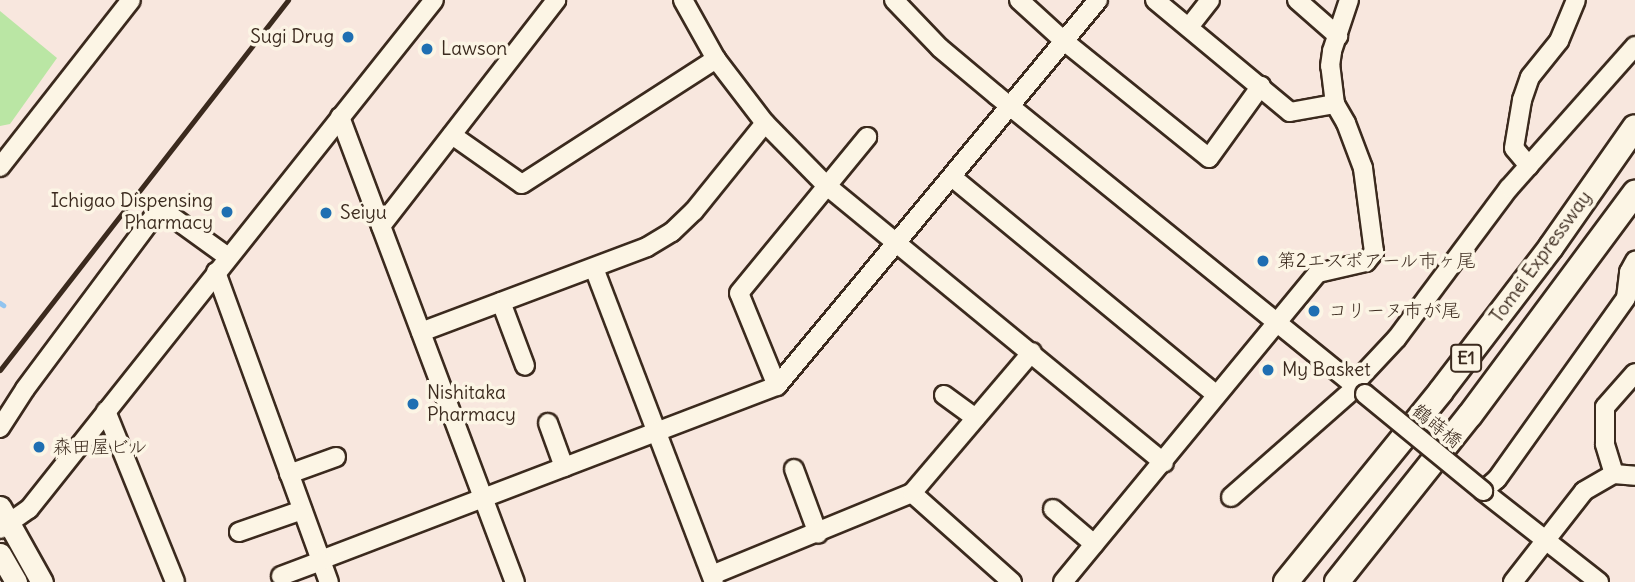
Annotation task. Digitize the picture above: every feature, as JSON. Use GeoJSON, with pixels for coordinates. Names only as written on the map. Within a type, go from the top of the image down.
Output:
{"type":"FeatureCollection","features":[{"type":"Feature","properties":{"kind":"highway","name":"Tomei Expressway"},"geometry":{"type":"LineString","coordinates":[[1286,582],[1441,391],[1550,247],[1635,127]]}},
{"type":"Feature","properties":{"kind":"highway","name":"Tomei Expressway"},"geometry":{"type":"LineString","coordinates":[[1337,582],[1470,415],[1635,193]]}},
{"type":"Feature","properties":{"kind":"main road"},"geometry":{"type":"LineString","coordinates":[[3,520],[42,582]]}},
{"type":"Feature","properties":{"kind":"main road"},"geometry":{"type":"LineString","coordinates":[[0,554],[16,582]]}},
{"type":"Feature","properties":{"kind":"street"},"geometry":{"type":"LineString","coordinates":[[4,154],[131,0]]}},
{"type":"Feature","properties":{"kind":"street"},"geometry":{"type":"LineString","coordinates":[[3,520],[29,509],[434,0]]}},
{"type":"Feature","properties":{"kind":"street"},"geometry":{"type":"LineString","coordinates":[[381,226],[556,0]]}},
{"type":"Feature","properties":{"kind":"street"},"geometry":{"type":"LineString","coordinates":[[683,0],[716,58],[765,124],[827,186],[1164,463]]}},
{"type":"Feature","properties":{"kind":"street","name":"鶴蒔橋"},"geometry":{"type":"LineString","coordinates":[[894,0],[940,48],[1483,491],[1599,582]]}},
{"type":"Feature","properties":{"kind":"street"},"geometry":{"type":"LineString","coordinates":[[1019,0],[1064,41],[1209,158],[1261,86]]}},
{"type":"Feature","properties":{"kind":"street"},"geometry":{"type":"LineString","coordinates":[[281,576],[777,386],[898,244],[1098,0]]}},
{"type":"Feature","properties":{"kind":"street"},"geometry":{"type":"LineString","coordinates":[[1155,0],[1290,112],[1335,104]]}},
{"type":"Feature","properties":{"kind":"street"},"geometry":{"type":"LineString","coordinates":[[1189,27],[1210,0]]}},
{"type":"Feature","properties":{"kind":"street"},"geometry":{"type":"LineString","coordinates":[[1297,0],[1338,36]]}},
{"type":"Feature","properties":{"kind":"street"},"geometry":{"type":"LineString","coordinates":[[1063,582],[1164,463],[1216,395],[1318,273],[1366,262],[1374,252],[1363,168],[1346,123],[1335,104],[1330,66],[1349,0]]}},
{"type":"Feature","properties":{"kind":"street"},"geometry":{"type":"LineString","coordinates":[[1529,166],[1514,148],[1522,100],[1530,77],[1559,41],[1576,0]]}},
{"type":"Feature","properties":{"kind":"street"},"geometry":{"type":"LineString","coordinates":[[1231,496],[1358,389],[1529,166],[1635,46]]}},
{"type":"Feature","properties":{"kind":"street"},"geometry":{"type":"LineString","coordinates":[[452,135],[522,184],[716,58]]}},
{"type":"Feature","properties":{"kind":"street"},"geometry":{"type":"LineString","coordinates":[[340,117],[515,582]]}},
{"type":"Feature","properties":{"kind":"street"},"geometry":{"type":"LineString","coordinates":[[421,331],[594,268],[647,247],[672,232],[694,211],[765,124]]}},
{"type":"Feature","properties":{"kind":"street"},"geometry":{"type":"LineString","coordinates":[[777,386],[739,293],[867,137]]}},
{"type":"Feature","properties":{"kind":"street"},"geometry":{"type":"LineString","coordinates":[[952,177],[1216,395]]}},
{"type":"Feature","properties":{"kind":"street"},"geometry":{"type":"LineString","coordinates":[[0,428],[25,388],[160,208],[228,257]]}},
{"type":"Feature","properties":{"kind":"street"},"geometry":{"type":"LineString","coordinates":[[1483,491],[1497,479],[1626,298],[1629,272],[1635,261]]}},
{"type":"Feature","properties":{"kind":"street"},"geometry":{"type":"LineString","coordinates":[[594,268],[713,579],[912,494],[1032,352]]}},
{"type":"Feature","properties":{"kind":"street"},"geometry":{"type":"LineString","coordinates":[[216,272],[329,582]]}},
{"type":"Feature","properties":{"kind":"street"},"geometry":{"type":"LineString","coordinates":[[501,302],[525,366]]}},
{"type":"Feature","properties":{"kind":"street"},"geometry":{"type":"LineString","coordinates":[[1614,474],[1605,444],[1605,407],[1635,373]]}},
{"type":"Feature","properties":{"kind":"street"},"geometry":{"type":"LineString","coordinates":[[944,395],[976,418]]}},
{"type":"Feature","properties":{"kind":"street"},"geometry":{"type":"LineString","coordinates":[[106,411],[175,582]]}},
{"type":"Feature","properties":{"kind":"street"},"geometry":{"type":"LineString","coordinates":[[548,423],[564,467]]}},
{"type":"Feature","properties":{"kind":"street"},"geometry":{"type":"LineString","coordinates":[[289,474],[336,457]]}},
{"type":"Feature","properties":{"kind":"street"},"geometry":{"type":"LineString","coordinates":[[794,469],[818,534]]}},
{"type":"Feature","properties":{"kind":"street"},"geometry":{"type":"LineString","coordinates":[[1513,582],[1584,491],[1614,474],[1635,475]]}},
{"type":"Feature","properties":{"kind":"street"},"geometry":{"type":"LineString","coordinates":[[912,494],[1012,582]]}},
{"type":"Feature","properties":{"kind":"street"},"geometry":{"type":"LineString","coordinates":[[1053,509],[1094,544]]}},
{"type":"Feature","properties":{"kind":"street"},"geometry":{"type":"LineString","coordinates":[[239,532],[302,510]]}},
{"type":"Feature","properties":{"kind":"green space"},"geometry":{"type":"Polygon","coordinates":[[[0,11],[57,58],[10,124],[0,126],[0,11]]]}},
{"type":"Feature","properties":{"kind":"railway"},"geometry":{"type":"LineString","coordinates":[[0,370],[288,0]]}},
{"type":"Feature","properties":{"kind":"place","name":"Sugi Drug"},"geometry":{"type":"Point","coordinates":[348,37]}},
{"type":"Feature","properties":{"kind":"place","name":"Lawson"},"geometry":{"type":"Point","coordinates":[427,49]}},
{"type":"Feature","properties":{"kind":"place","name":"Ichigao Dispensing Pharmacy"},"geometry":{"type":"Point","coordinates":[227,212]}},
{"type":"Feature","properties":{"kind":"place","name":"Seiyu"},"geometry":{"type":"Point","coordinates":[326,213]}},
{"type":"Feature","properties":{"kind":"place","name":"第2エスポアール市ヶ尾"},"geometry":{"type":"Point","coordinates":[1263,261]}},
{"type":"Feature","properties":{"kind":"place","name":"コリーヌ市が尾"},"geometry":{"type":"Point","coordinates":[1314,311]}},
{"type":"Feature","properties":{"kind":"place","name":"My Basket"},"geometry":{"type":"Point","coordinates":[1268,370]}},
{"type":"Feature","properties":{"kind":"place","name":"Nishitaka Pharmacy"},"geometry":{"type":"Point","coordinates":[413,404]}},
{"type":"Feature","properties":{"kind":"place","name":"森田屋ビル"},"geometry":{"type":"Point","coordinates":[39,447]}}]}
